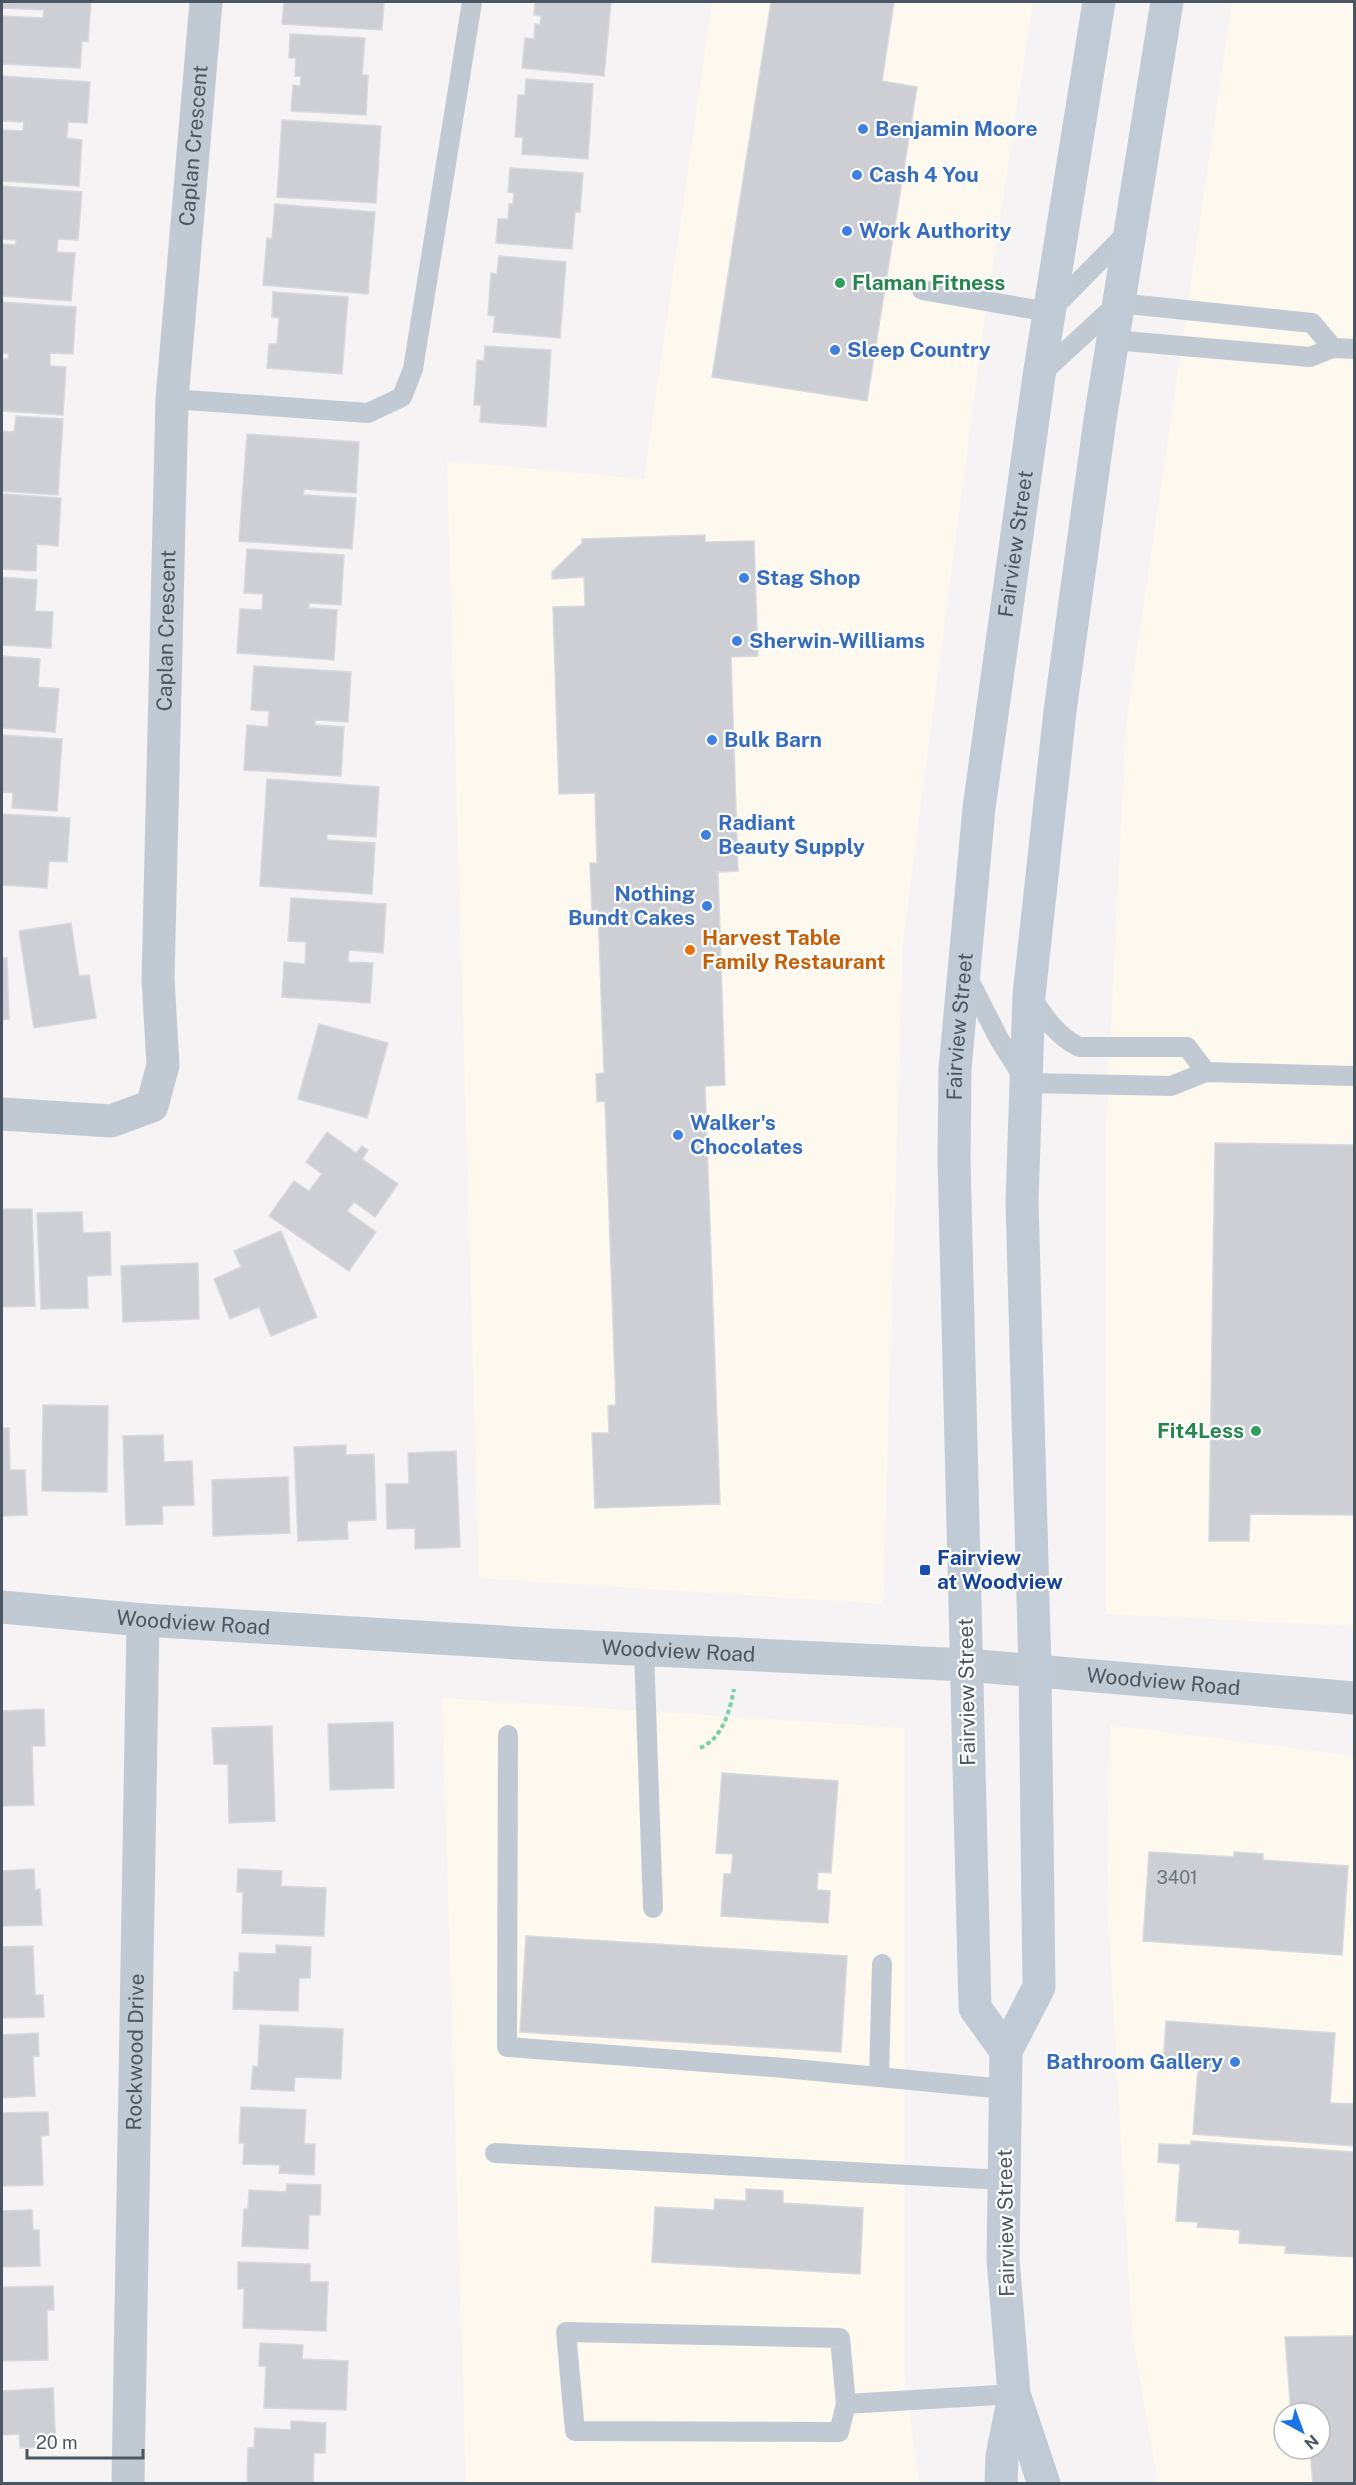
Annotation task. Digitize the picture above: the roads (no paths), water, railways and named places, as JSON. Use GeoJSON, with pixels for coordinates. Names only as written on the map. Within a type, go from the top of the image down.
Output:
{"type":"FeatureCollection","features":[{"type":"Feature","properties":{"kind":"main road","name":"Fairview Street"},"geometry":{"type":"LineString","coordinates":[[1006,2051],[975,2008],[954,1160],[955,1069],[979,808],[1039,376],[1099,2]]}},
{"type":"Feature","properties":{"kind":"main road","name":"Fairview Street"},"geometry":{"type":"LineString","coordinates":[[1044,2484],[1014,2394],[1003,2259],[1006,2051],[1039,1987],[1035,1671],[1022,1201],[1029,995],[1060,711],[1118,303],[1167,2]]}},
{"type":"Feature","properties":{"kind":"main road","name":"Fairview Street"},"geometry":{"type":"LineString","coordinates":[[1001,2484],[1002,2456],[1014,2394]]}},
{"type":"Feature","properties":{"kind":"street","name":"Caplan Crescent"},"geometry":{"type":"LineString","coordinates":[[2,1114],[111,1121],[152,1106],[163,1065],[158,967],[172,399],[206,2]]}},
{"type":"Feature","properties":{"kind":"street","name":"Woodview Road"},"geometry":{"type":"LineString","coordinates":[[2,1607],[143,1620],[644,1650],[966,1665],[1354,1698]]}},
{"type":"Feature","properties":{"kind":"street","name":"Rockwood Drive"},"geometry":{"type":"LineString","coordinates":[[128,2484],[143,1620]]}},
{"type":"Feature","properties":{"kind":"lane"},"geometry":{"type":"LineString","coordinates":[[172,399],[368,413],[402,397],[413,369],[472,2]]}},
{"type":"Feature","properties":{"kind":"lane"},"geometry":{"type":"LineString","coordinates":[[922,290],[1049,312],[1130,230]]}},
{"type":"Feature","properties":{"kind":"lane"},"geometry":{"type":"LineString","coordinates":[[1039,376],[1118,303],[1312,323],[1333,348]]}},
{"type":"Feature","properties":{"kind":"lane"},"geometry":{"type":"LineString","coordinates":[[1113,340],[1310,357],[1333,348],[1354,349]]}},
{"type":"Feature","properties":{"kind":"lane"},"geometry":{"type":"LineString","coordinates":[[964,970],[999,1039],[1027,1083],[1171,1086],[1206,1072],[1354,1076]]}},
{"type":"Feature","properties":{"kind":"lane"},"geometry":{"type":"LineString","coordinates":[[1029,995],[1051,1027],[1064,1039],[1079,1047],[1187,1047],[1206,1072]]}},
{"type":"Feature","properties":{"kind":"lane"},"geometry":{"type":"LineString","coordinates":[[644,1650],[653,1908]]}},
{"type":"Feature","properties":{"kind":"lane"},"geometry":{"type":"LineString","coordinates":[[508,1735],[507,2047],[879,2076],[1005,2089]]}},
{"type":"Feature","properties":{"kind":"lane"},"geometry":{"type":"LineString","coordinates":[[879,2076],[882,1964]]}},
{"type":"Feature","properties":{"kind":"lane"},"geometry":{"type":"LineString","coordinates":[[495,2153],[1004,2180]]}},
{"type":"Feature","properties":{"kind":"lane"},"geometry":{"type":"LineString","coordinates":[[566,2332],[840,2338],[846,2404],[839,2432],[575,2431],[566,2332]]}},
{"type":"Feature","properties":{"kind":"lane"},"geometry":{"type":"LineString","coordinates":[[846,2404],[1014,2394]]}},
{"type":"Feature","properties":{"kind":"place","name":"Benjamin Moore"},"geometry":{"type":"Point","coordinates":[863,129]}},
{"type":"Feature","properties":{"kind":"place","name":"Cash 4 You"},"geometry":{"type":"Point","coordinates":[857,175]}},
{"type":"Feature","properties":{"kind":"place","name":"Work Authority"},"geometry":{"type":"Point","coordinates":[847,231]}},
{"type":"Feature","properties":{"kind":"place","name":"Flaman Fitness"},"geometry":{"type":"Point","coordinates":[840,283]}},
{"type":"Feature","properties":{"kind":"place","name":"Sleep Country"},"geometry":{"type":"Point","coordinates":[835,350]}},
{"type":"Feature","properties":{"kind":"place","name":"Stag Shop"},"geometry":{"type":"Point","coordinates":[744,578]}},
{"type":"Feature","properties":{"kind":"place","name":"Sherwin-Williams"},"geometry":{"type":"Point","coordinates":[737,641]}},
{"type":"Feature","properties":{"kind":"place","name":"Bulk Barn"},"geometry":{"type":"Point","coordinates":[712,740]}},
{"type":"Feature","properties":{"kind":"place","name":"Radiant Beauty Supply"},"geometry":{"type":"Point","coordinates":[706,835]}},
{"type":"Feature","properties":{"kind":"place","name":"Nothing Bundt Cakes"},"geometry":{"type":"Point","coordinates":[707,906]}},
{"type":"Feature","properties":{"kind":"place","name":"Harvest Table Family Restaurant"},"geometry":{"type":"Point","coordinates":[690,950]}},
{"type":"Feature","properties":{"kind":"place","name":"Walker's Chocolates"},"geometry":{"type":"Point","coordinates":[678,1135]}},
{"type":"Feature","properties":{"kind":"place","name":"Fit4Less"},"geometry":{"type":"Point","coordinates":[1256,1431]}},
{"type":"Feature","properties":{"kind":"place","name":"Fairview at Woodview"},"geometry":{"type":"Point","coordinates":[925,1570]}},
{"type":"Feature","properties":{"kind":"place","name":"Bathroom Gallery"},"geometry":{"type":"Point","coordinates":[1235,2062]}}]}
